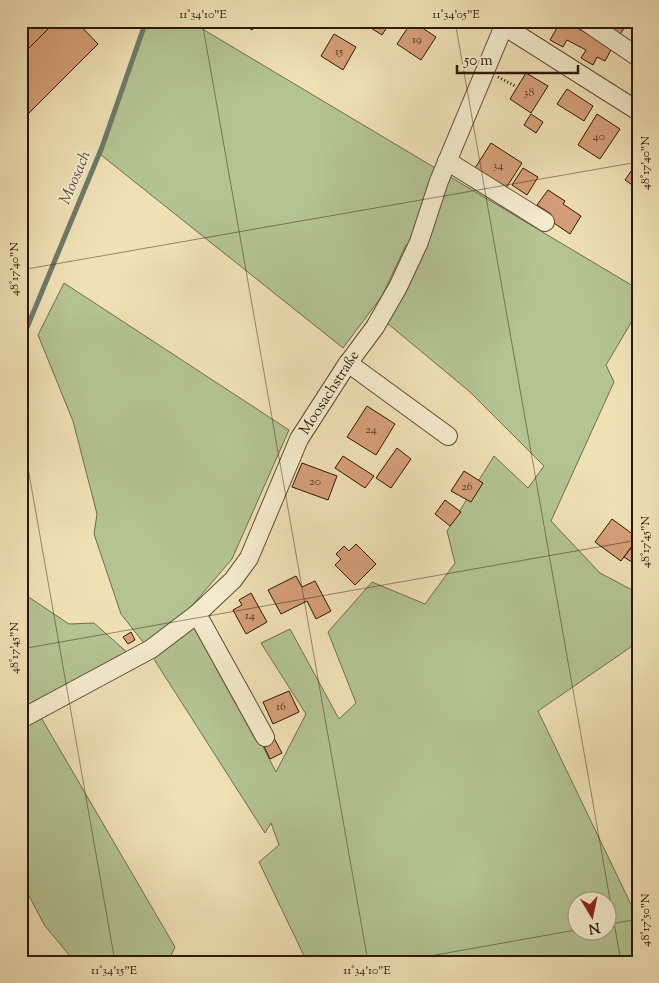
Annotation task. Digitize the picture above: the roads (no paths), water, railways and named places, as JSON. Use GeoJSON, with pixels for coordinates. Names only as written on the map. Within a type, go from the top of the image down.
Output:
{"type":"FeatureCollection","features":[{"type":"Feature","properties":{"kind":"street"},"geometry":{"type":"LineString","coordinates":[[585,21],[638,57]]}},
{"type":"Feature","properties":{"kind":"street","name":"Moosachstraße"},"geometry":{"type":"LineString","coordinates":[[21,719],[151,649],[197,614],[233,580],[250,558],[300,439],[348,363],[375,327],[398,287],[419,242],[439,180],[505,24],[638,111]]}},
{"type":"Feature","properties":{"kind":"street"},"geometry":{"type":"LineString","coordinates":[[447,161],[545,222]]}},
{"type":"Feature","properties":{"kind":"street"},"geometry":{"type":"LineString","coordinates":[[348,363],[448,436]]}},
{"type":"Feature","properties":{"kind":"street"},"geometry":{"type":"LineString","coordinates":[[197,614],[265,737]]}},
{"type":"Feature","properties":{"kind":"waterway","name":"Moosach"},"geometry":{"type":"LineString","coordinates":[[21,342],[102,147],[146,21]]}}]}
